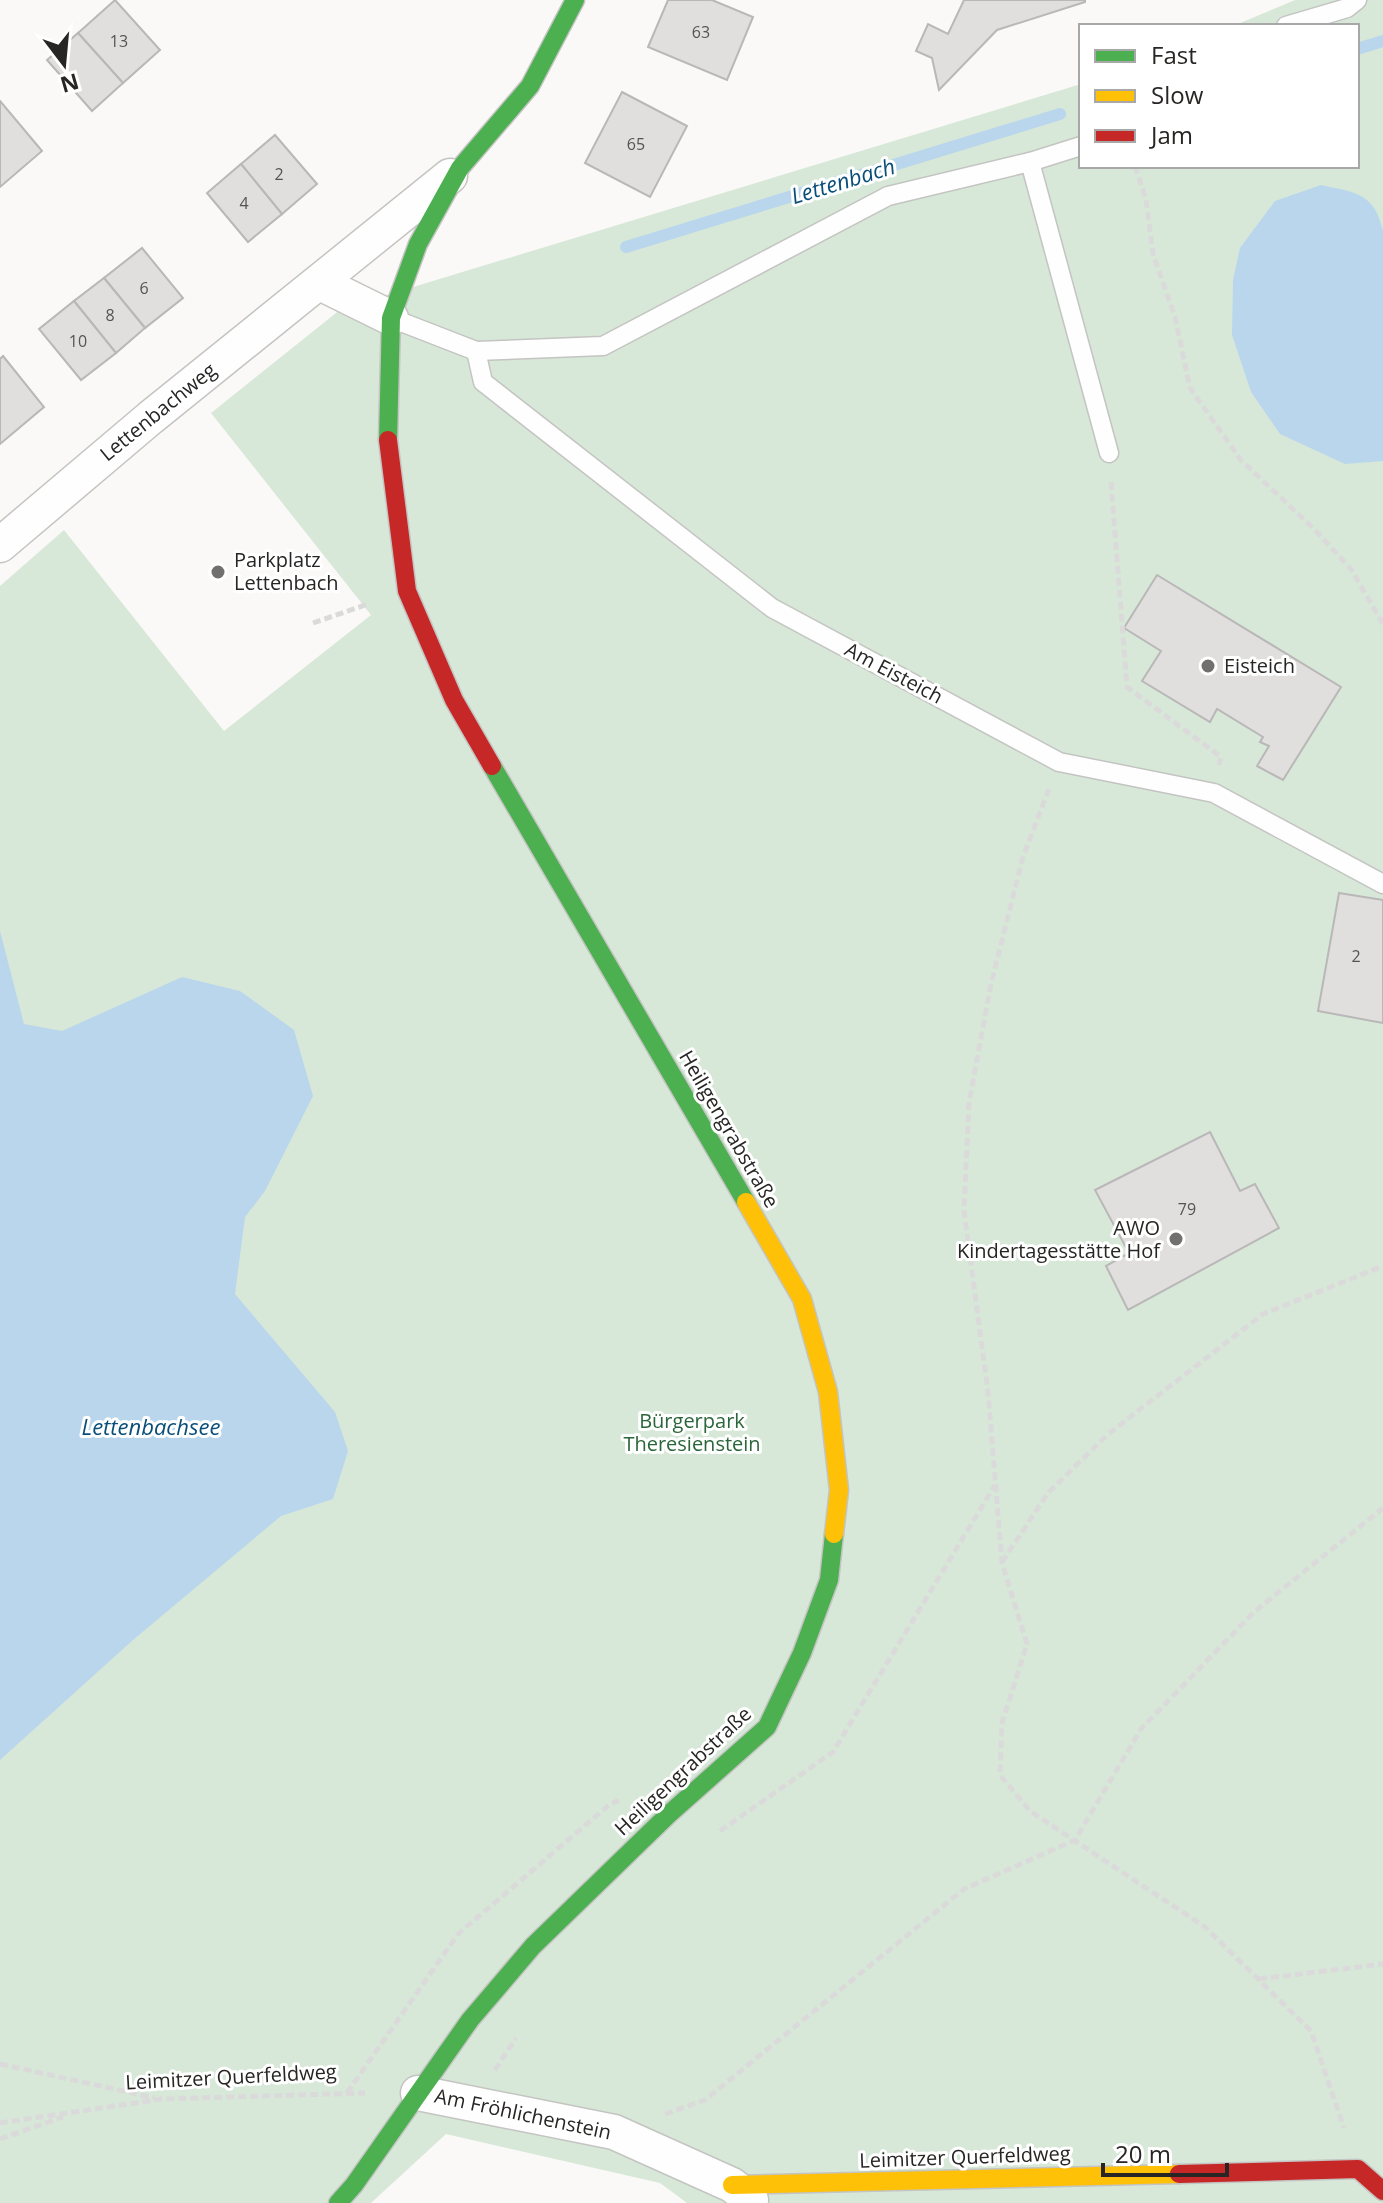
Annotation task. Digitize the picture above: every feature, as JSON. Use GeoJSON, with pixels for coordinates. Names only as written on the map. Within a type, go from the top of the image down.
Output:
{"type":"FeatureCollection","features":[{"type":"Feature","properties":{"kind":"street","name":"Heiligengrabstraße"},"geometry":{"type":"LineString","coordinates":[[338,2203],[354,2185],[470,2020],[533,1946],[668,1815],[767,1727],[802,1653],[829,1580],[839,1490],[828,1392],[802,1299],[454,700],[407,591],[388,449],[391,318],[418,244],[460,168],[530,86],[575,0]]}},
{"type":"Feature","properties":{"kind":"street","name":"Lettenbachweg"},"geometry":{"type":"LineString","coordinates":[[0,545],[150,418],[460,168]]}},
{"type":"Feature","properties":{"kind":"street"},"geometry":{"type":"LineString","coordinates":[[320,283],[391,318]]}},
{"type":"Feature","properties":{"kind":"street","name":"Am Fröhlichenstein"},"geometry":{"type":"LineString","coordinates":[[418,2093],[614,2132],[743,2194]]}},
{"type":"Feature","properties":{"kind":"street"},"geometry":{"type":"LineString","coordinates":[[1358,2169],[1383,2191]]}},
{"type":"Feature","properties":{"kind":"street","name":"Leimitzer Querfeldweg"},"geometry":{"type":"LineString","coordinates":[[743,2194],[1358,2169]]}},
{"type":"Feature","properties":{"kind":"lane"},"geometry":{"type":"LineString","coordinates":[[1293,24],[1347,8],[1357,0]]}},
{"type":"Feature","properties":{"kind":"lane"},"geometry":{"type":"LineString","coordinates":[[391,318],[476,351],[603,346],[888,196],[1030,162],[1079,147]]}},
{"type":"Feature","properties":{"kind":"lane"},"geometry":{"type":"LineString","coordinates":[[1030,162],[1109,453]]}},
{"type":"Feature","properties":{"kind":"lane","name":"Am Eisteich"},"geometry":{"type":"LineString","coordinates":[[476,351],[483,382],[772,608],[1059,762],[1214,793],[1383,884]]}},
{"type":"Feature","properties":{"kind":"path"},"geometry":{"type":"LineString","coordinates":[[1136,168],[1146,200],[1153,254],[1175,317],[1190,388],[1241,460],[1351,569],[1383,624]]}},
{"type":"Feature","properties":{"kind":"path"},"geometry":{"type":"LineString","coordinates":[[1109,453],[1127,687],[1221,757],[1214,793]]}},
{"type":"Feature","properties":{"kind":"path"},"geometry":{"type":"LineString","coordinates":[[313,623],[407,591]]}},
{"type":"Feature","properties":{"kind":"path"},"geometry":{"type":"LineString","coordinates":[[1059,762],[1023,857],[991,984],[969,1103],[964,1211],[988,1392],[1002,1563],[1027,1644],[1002,1723],[1000,1775],[1030,1811],[1205,1927],[1311,2031],[1358,2169]]}},
{"type":"Feature","properties":{"kind":"path"},"geometry":{"type":"LineString","coordinates":[[1002,1563],[1048,1493],[1119,1426],[1263,1314],[1383,1266]]}},
{"type":"Feature","properties":{"kind":"path"},"geometry":{"type":"LineString","coordinates":[[614,2132],[705,2100],[964,1889],[1075,1840],[1141,1729],[1254,1612],[1383,1508]]}},
{"type":"Feature","properties":{"kind":"path"},"geometry":{"type":"LineString","coordinates":[[1258,1979],[1383,1964]]}},
{"type":"Feature","properties":{"kind":"path"},"geometry":{"type":"LineString","coordinates":[[0,2064],[162,2099]]}},
{"type":"Feature","properties":{"kind":"path","name":"Leimitzer Querfeldweg"},"geometry":{"type":"LineString","coordinates":[[0,2123],[162,2099],[418,2093]]}},
{"type":"Feature","properties":{"kind":"path"},"geometry":{"type":"LineString","coordinates":[[0,2139],[77,2112]]}},
{"type":"Feature","properties":{"kind":"green space","name":"Bürgerpark Theresienstein"},"geometry":{"type":"Polygon","coordinates":[[[1295,0],[1383,0],[1383,2203],[687,2203],[660,2183],[446,2134],[371,2203],[0,2203],[0,586],[64,530],[224,731],[371,615],[211,413],[341,309],[1079,85],[1079,168],[1359,168],[1359,24],[1238,24],[1295,0]]]}},
{"type":"Feature","properties":{"kind":"water"},"geometry":{"type":"Polygon","coordinates":[[[1321,185],[1354,193],[1369,201],[1383,231],[1383,461],[1345,464],[1280,434],[1251,392],[1232,335],[1233,280],[1240,248],[1275,201],[1321,185]]]}},
{"type":"Feature","properties":{"kind":"water","name":"Lettenbachsee"},"geometry":{"type":"Polygon","coordinates":[[[0,931],[24,1024],[62,1031],[182,977],[240,991],[294,1030],[313,1096],[265,1191],[245,1217],[235,1294],[335,1412],[348,1451],[333,1499],[281,1516],[133,1640],[0,1760],[0,931]]]}},
{"type":"Feature","properties":{"kind":"building"},"geometry":{"type":"Polygon","coordinates":[[[115,0],[160,50],[123,83],[78,33],[115,0]]]}},
{"type":"Feature","properties":{"kind":"building"},"geometry":{"type":"Polygon","coordinates":[[[668,0],[712,0],[753,17],[727,80],[648,47],[668,0]]]}},
{"type":"Feature","properties":{"kind":"building"},"geometry":{"type":"Polygon","coordinates":[[[964,0],[1085,2],[997,30],[939,90],[932,58],[916,51],[928,24],[948,34],[964,0]]]}},
{"type":"Feature","properties":{"kind":"building"},"geometry":{"type":"Polygon","coordinates":[[[78,33],[123,83],[92,111],[47,60],[78,33]]]}},
{"type":"Feature","properties":{"kind":"building"},"geometry":{"type":"Polygon","coordinates":[[[622,92],[687,126],[650,197],[585,163],[622,92]]]}},
{"type":"Feature","properties":{"kind":"building"},"geometry":{"type":"Polygon","coordinates":[[[0,101],[42,151],[0,187],[0,101]]]}},
{"type":"Feature","properties":{"kind":"building"},"geometry":{"type":"Polygon","coordinates":[[[275,135],[317,184],[282,214],[241,164],[275,135]]]}},
{"type":"Feature","properties":{"kind":"building"},"geometry":{"type":"Polygon","coordinates":[[[241,164],[282,214],[248,242],[207,193],[241,164]]]}},
{"type":"Feature","properties":{"kind":"building"},"geometry":{"type":"Polygon","coordinates":[[[142,248],[183,298],[145,328],[104,278],[142,248]]]}},
{"type":"Feature","properties":{"kind":"building"},"geometry":{"type":"Polygon","coordinates":[[[104,278],[145,328],[116,353],[74,301],[104,278]]]}},
{"type":"Feature","properties":{"kind":"building"},"geometry":{"type":"Polygon","coordinates":[[[74,301],[116,353],[81,380],[39,329],[74,301]]]}},
{"type":"Feature","properties":{"kind":"building"},"geometry":{"type":"Polygon","coordinates":[[[3,356],[44,407],[0,444],[0,359],[3,356]]]}},
{"type":"Feature","properties":{"kind":"building"},"geometry":{"type":"Polygon","coordinates":[[[1157,575],[1341,687],[1283,780],[1257,766],[1269,746],[1260,742],[1263,737],[1217,709],[1210,722],[1142,681],[1161,651],[1124,628],[1157,575]]]}},
{"type":"Feature","properties":{"kind":"building"},"geometry":{"type":"Polygon","coordinates":[[[1339,893],[1383,900],[1383,1023],[1318,1011],[1339,893]]]}},
{"type":"Feature","properties":{"kind":"building"},"geometry":{"type":"Polygon","coordinates":[[[1210,1132],[1240,1191],[1255,1184],[1279,1228],[1128,1310],[1106,1266],[1129,1253],[1095,1190],[1210,1132]]]}},
{"type":"Feature","properties":{"kind":"waterway","name":"Lettenbach"},"geometry":{"type":"LineString","coordinates":[[1359,48],[1383,41]]}},
{"type":"Feature","properties":{"kind":"waterway","name":"Lettenbach"},"geometry":{"type":"LineString","coordinates":[[626,247],[1060,114]]}},
{"type":"Feature","properties":{"kind":"traffic: fast"},"geometry":{"type":"LineString","coordinates":[[388,440],[391,318],[418,244],[460,168],[530,86],[575,0]]}},
{"type":"Feature","properties":{"kind":"traffic: fast"},"geometry":{"type":"LineString","coordinates":[[492,766],[746,1202]]}},
{"type":"Feature","properties":{"kind":"traffic: fast"},"geometry":{"type":"LineString","coordinates":[[338,2203],[354,2185],[470,2020],[533,1946],[668,1815],[767,1727],[802,1653],[829,1580],[834,1534]]}},
{"type":"Feature","properties":{"kind":"traffic: slow"},"geometry":{"type":"LineString","coordinates":[[746,1202],[802,1299],[828,1392],[839,1490],[834,1534]]}},
{"type":"Feature","properties":{"kind":"traffic: slow"},"geometry":{"type":"LineString","coordinates":[[732,2185],[1179,2174]]}},
{"type":"Feature","properties":{"kind":"traffic: jam"},"geometry":{"type":"LineString","coordinates":[[388,440],[407,591],[454,700],[492,766]]}},
{"type":"Feature","properties":{"kind":"traffic: jam"},"geometry":{"type":"LineString","coordinates":[[1179,2174],[1358,2169],[1383,2191]]}},
{"type":"Feature","properties":{"kind":"place","name":"Parkplatz Lettenbach"},"geometry":{"type":"Point","coordinates":[218,572]}},
{"type":"Feature","properties":{"kind":"place","name":"Eisteich"},"geometry":{"type":"Point","coordinates":[1208,666]}},
{"type":"Feature","properties":{"kind":"place","name":"AWO Kindertagesstätte Hof"},"geometry":{"type":"Point","coordinates":[1176,1239]}}]}
